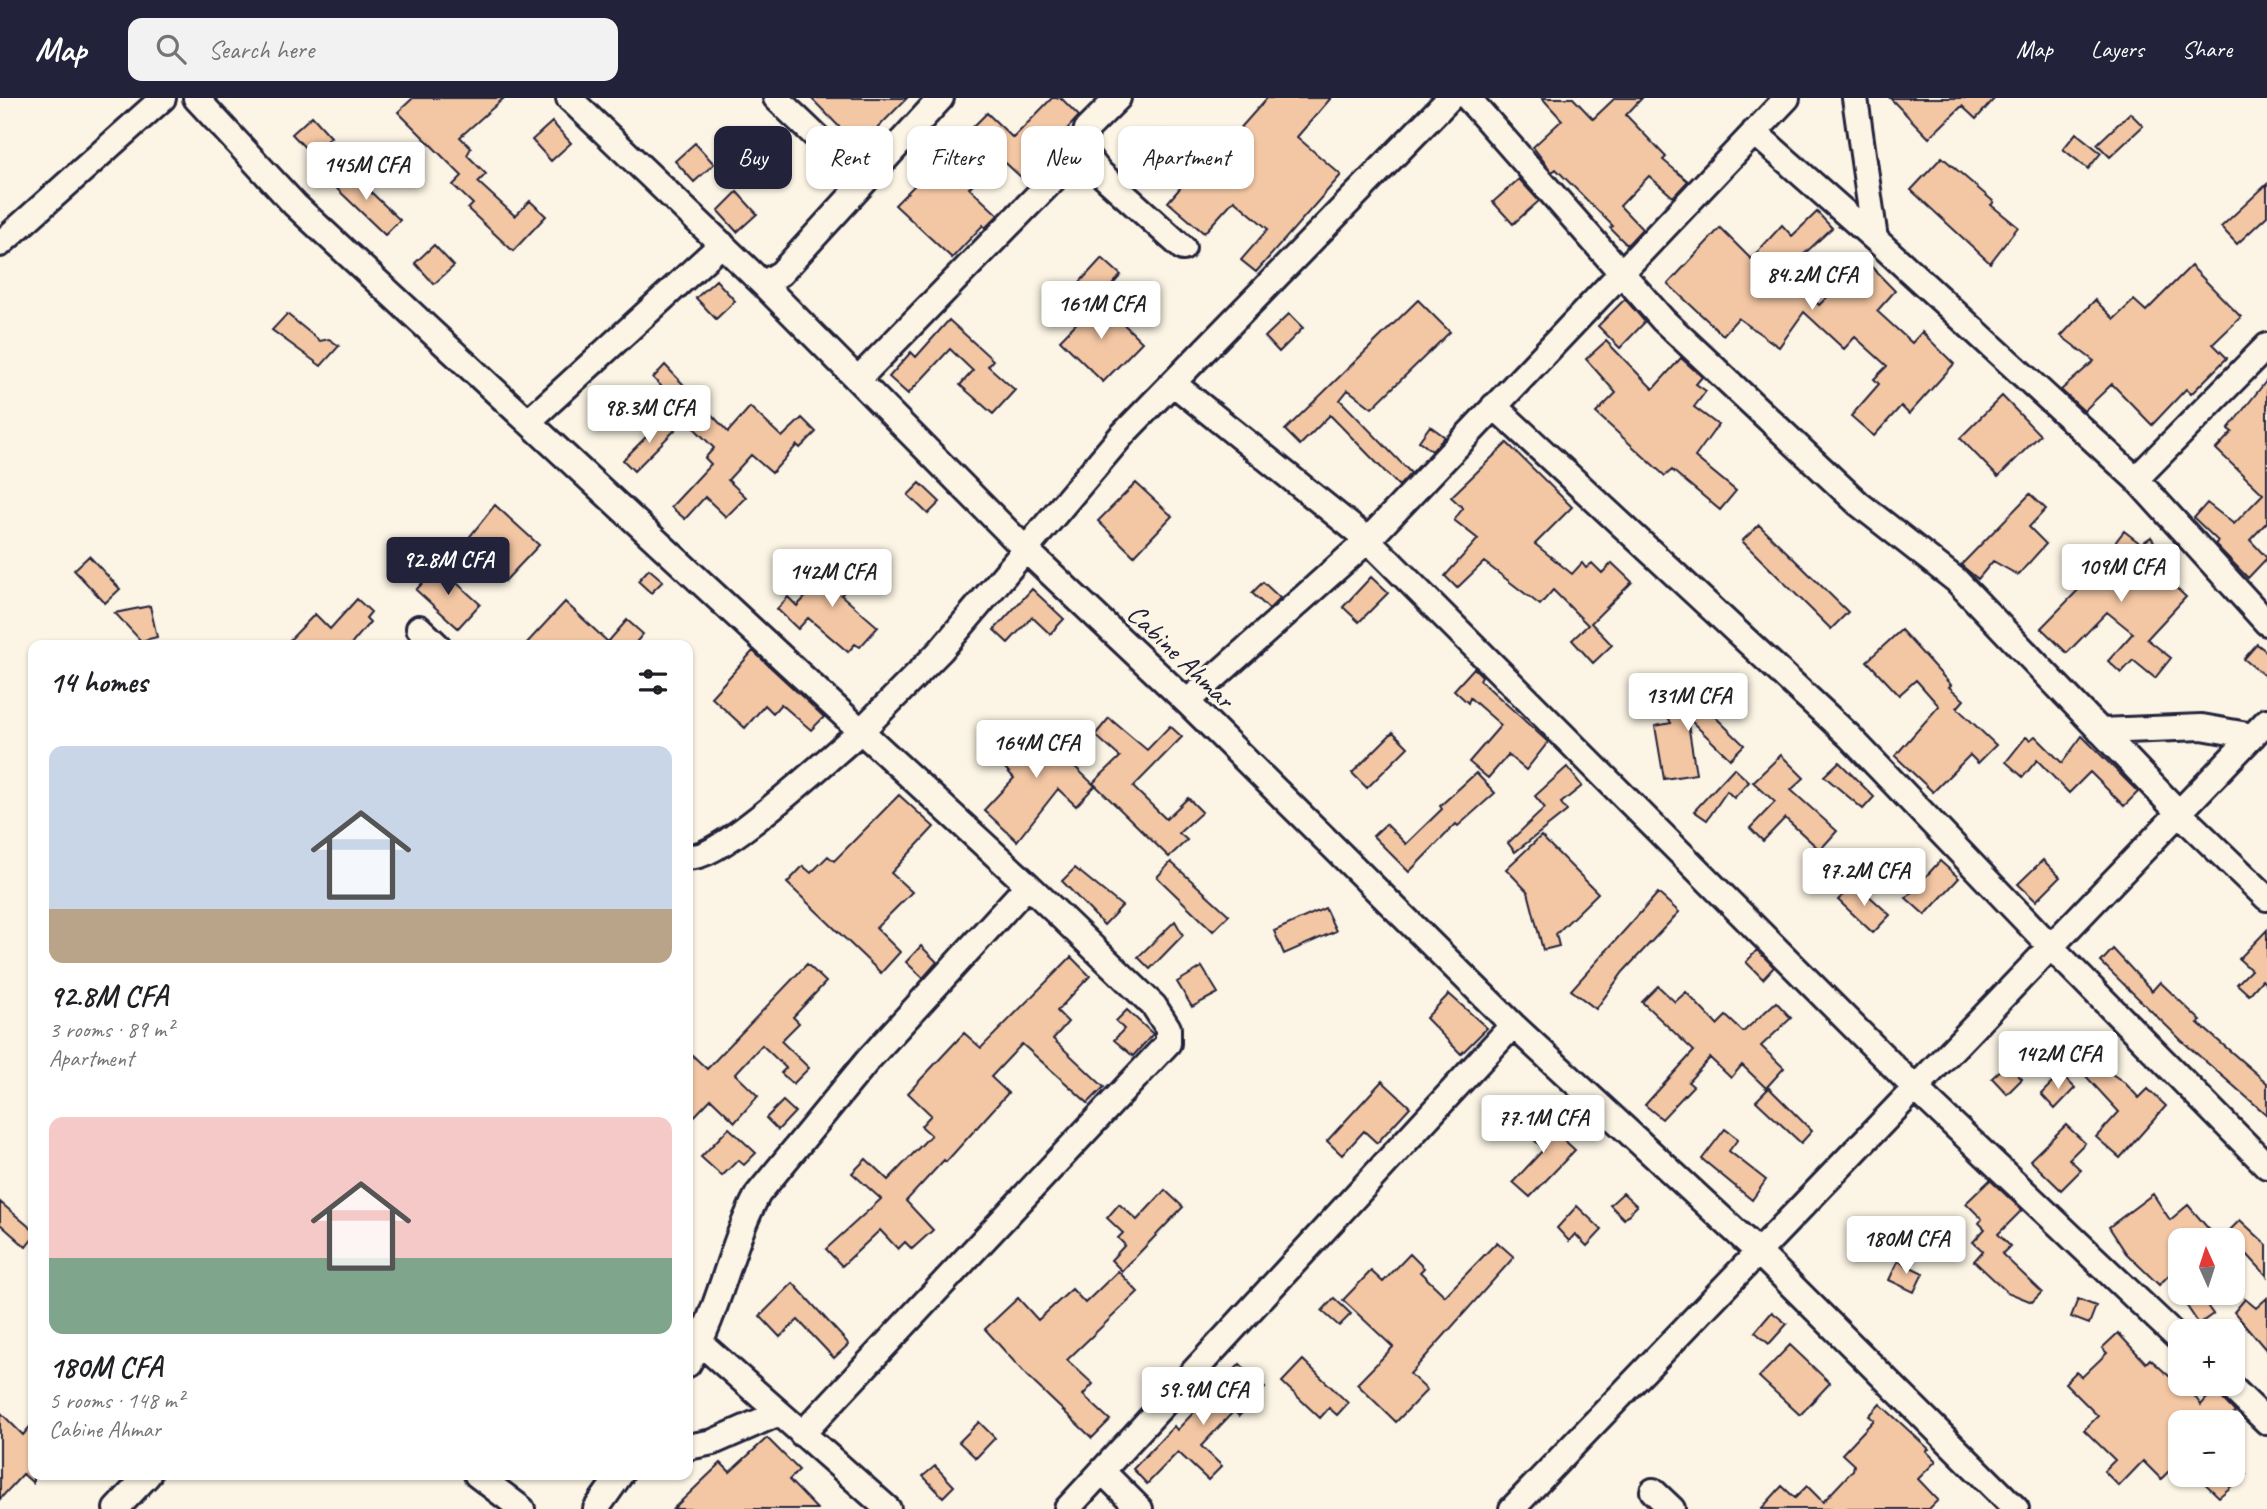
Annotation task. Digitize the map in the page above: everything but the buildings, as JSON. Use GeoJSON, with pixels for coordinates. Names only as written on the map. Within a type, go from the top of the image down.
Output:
{"type":"FeatureCollection","features":[{"type":"Feature","properties":{"kind":"street"},"geometry":{"type":"LineString","coordinates":[[0,244],[163,98]]}},
{"type":"Feature","properties":{"kind":"street"},"geometry":{"type":"LineString","coordinates":[[196,98],[295,205],[1028,885],[1154,1006],[1168,1028],[1168,1043],[802,1434]]}},
{"type":"Feature","properties":{"kind":"street","name":"Cabine Ahmar"},"geometry":{"type":"LineString","coordinates":[[569,98],[763,284],[1026,550],[1187,702],[1513,1025],[1758,1252],[2016,1509]]}},
{"type":"Feature","properties":{"kind":"street"},"geometry":{"type":"LineString","coordinates":[[776,98],[806,127]]}},
{"type":"Feature","properties":{"kind":"street"},"geometry":{"type":"LineString","coordinates":[[893,149],[941,98]]}},
{"type":"Feature","properties":{"kind":"street"},"geometry":{"type":"LineString","coordinates":[[1090,126],[1118,98]]}},
{"type":"Feature","properties":{"kind":"street"},"geometry":{"type":"LineString","coordinates":[[693,858],[713,851],[746,829],[861,731],[941,650],[1098,462],[1450,98]]}},
{"type":"Feature","properties":{"kind":"street"},"geometry":{"type":"LineString","coordinates":[[1468,98],[1663,320],[1859,504],[1956,580],[2179,813],[2267,898]]}},
{"type":"Feature","properties":{"kind":"street"},"geometry":{"type":"LineString","coordinates":[[1187,702],[1368,540],[1620,271],[1787,98]]}},
{"type":"Feature","properties":{"kind":"street"},"geometry":{"type":"LineString","coordinates":[[1855,98],[1875,239]]}},
{"type":"Feature","properties":{"kind":"street"},"geometry":{"type":"LineString","coordinates":[[1754,132],[1875,239],[2136,479],[2267,623]]}},
{"type":"Feature","properties":{"kind":"street"},"geometry":{"type":"LineString","coordinates":[[1104,177],[1183,248]]}},
{"type":"Feature","properties":{"kind":"street"},"geometry":{"type":"LineString","coordinates":[[763,284],[781,273],[856,189]]}},
{"type":"Feature","properties":{"kind":"street"},"geometry":{"type":"LineString","coordinates":[[861,381],[866,371],[1044,189]]}},
{"type":"Feature","properties":{"kind":"street"},"geometry":{"type":"LineString","coordinates":[[529,421],[722,244]]}},
{"type":"Feature","properties":{"kind":"street"},"geometry":{"type":"LineString","coordinates":[[2136,479],[2267,346]]}},
{"type":"Feature","properties":{"kind":"street"},"geometry":{"type":"LineString","coordinates":[[1174,384],[1368,540],[1915,1088],[2168,1328]]}},
{"type":"Feature","properties":{"kind":"street"},"geometry":{"type":"LineString","coordinates":[[1494,406],[1849,736],[2051,947],[2267,1166]]}},
{"type":"Feature","properties":{"kind":"street"},"geometry":{"type":"LineString","coordinates":[[419,628],[432,640]]}},
{"type":"Feature","properties":{"kind":"street"},"geometry":{"type":"LineString","coordinates":[[2100,731],[2260,728]]}},
{"type":"Feature","properties":{"kind":"street"},"geometry":{"type":"LineString","coordinates":[[1512,1509],[2260,728]]}},
{"type":"Feature","properties":{"kind":"street"},"geometry":{"type":"LineString","coordinates":[[693,1344],[747,1214],[758,1194],[867,1060],[1028,885]]}},
{"type":"Feature","properties":{"kind":"street"},"geometry":{"type":"LineString","coordinates":[[1067,1509],[1513,1025]]}},
{"type":"Feature","properties":{"kind":"street"},"geometry":{"type":"LineString","coordinates":[[693,1347],[779,1413],[888,1509]]}},
{"type":"Feature","properties":{"kind":"street"},"geometry":{"type":"LineString","coordinates":[[2240,1396],[2267,1422]]}},
{"type":"Feature","properties":{"kind":"street"},"geometry":{"type":"LineString","coordinates":[[693,1446],[713,1442],[779,1413]]}},
{"type":"Feature","properties":{"kind":"street"},"geometry":{"type":"LineString","coordinates":[[1102,1471],[1140,1509]]}},
{"type":"Feature","properties":{"kind":"street"},"geometry":{"type":"LineString","coordinates":[[117,1509],[143,1480]]}},
{"type":"Feature","properties":{"kind":"street"},"geometry":{"type":"LineString","coordinates":[[484,1480],[522,1509]]}},
{"type":"Feature","properties":{"kind":"street"},"geometry":{"type":"LineString","coordinates":[[596,1509],[616,1480]]}},
{"type":"Feature","properties":{"kind":"street"},"geometry":{"type":"LineString","coordinates":[[1653,1491],[1672,1509]]}}]}
